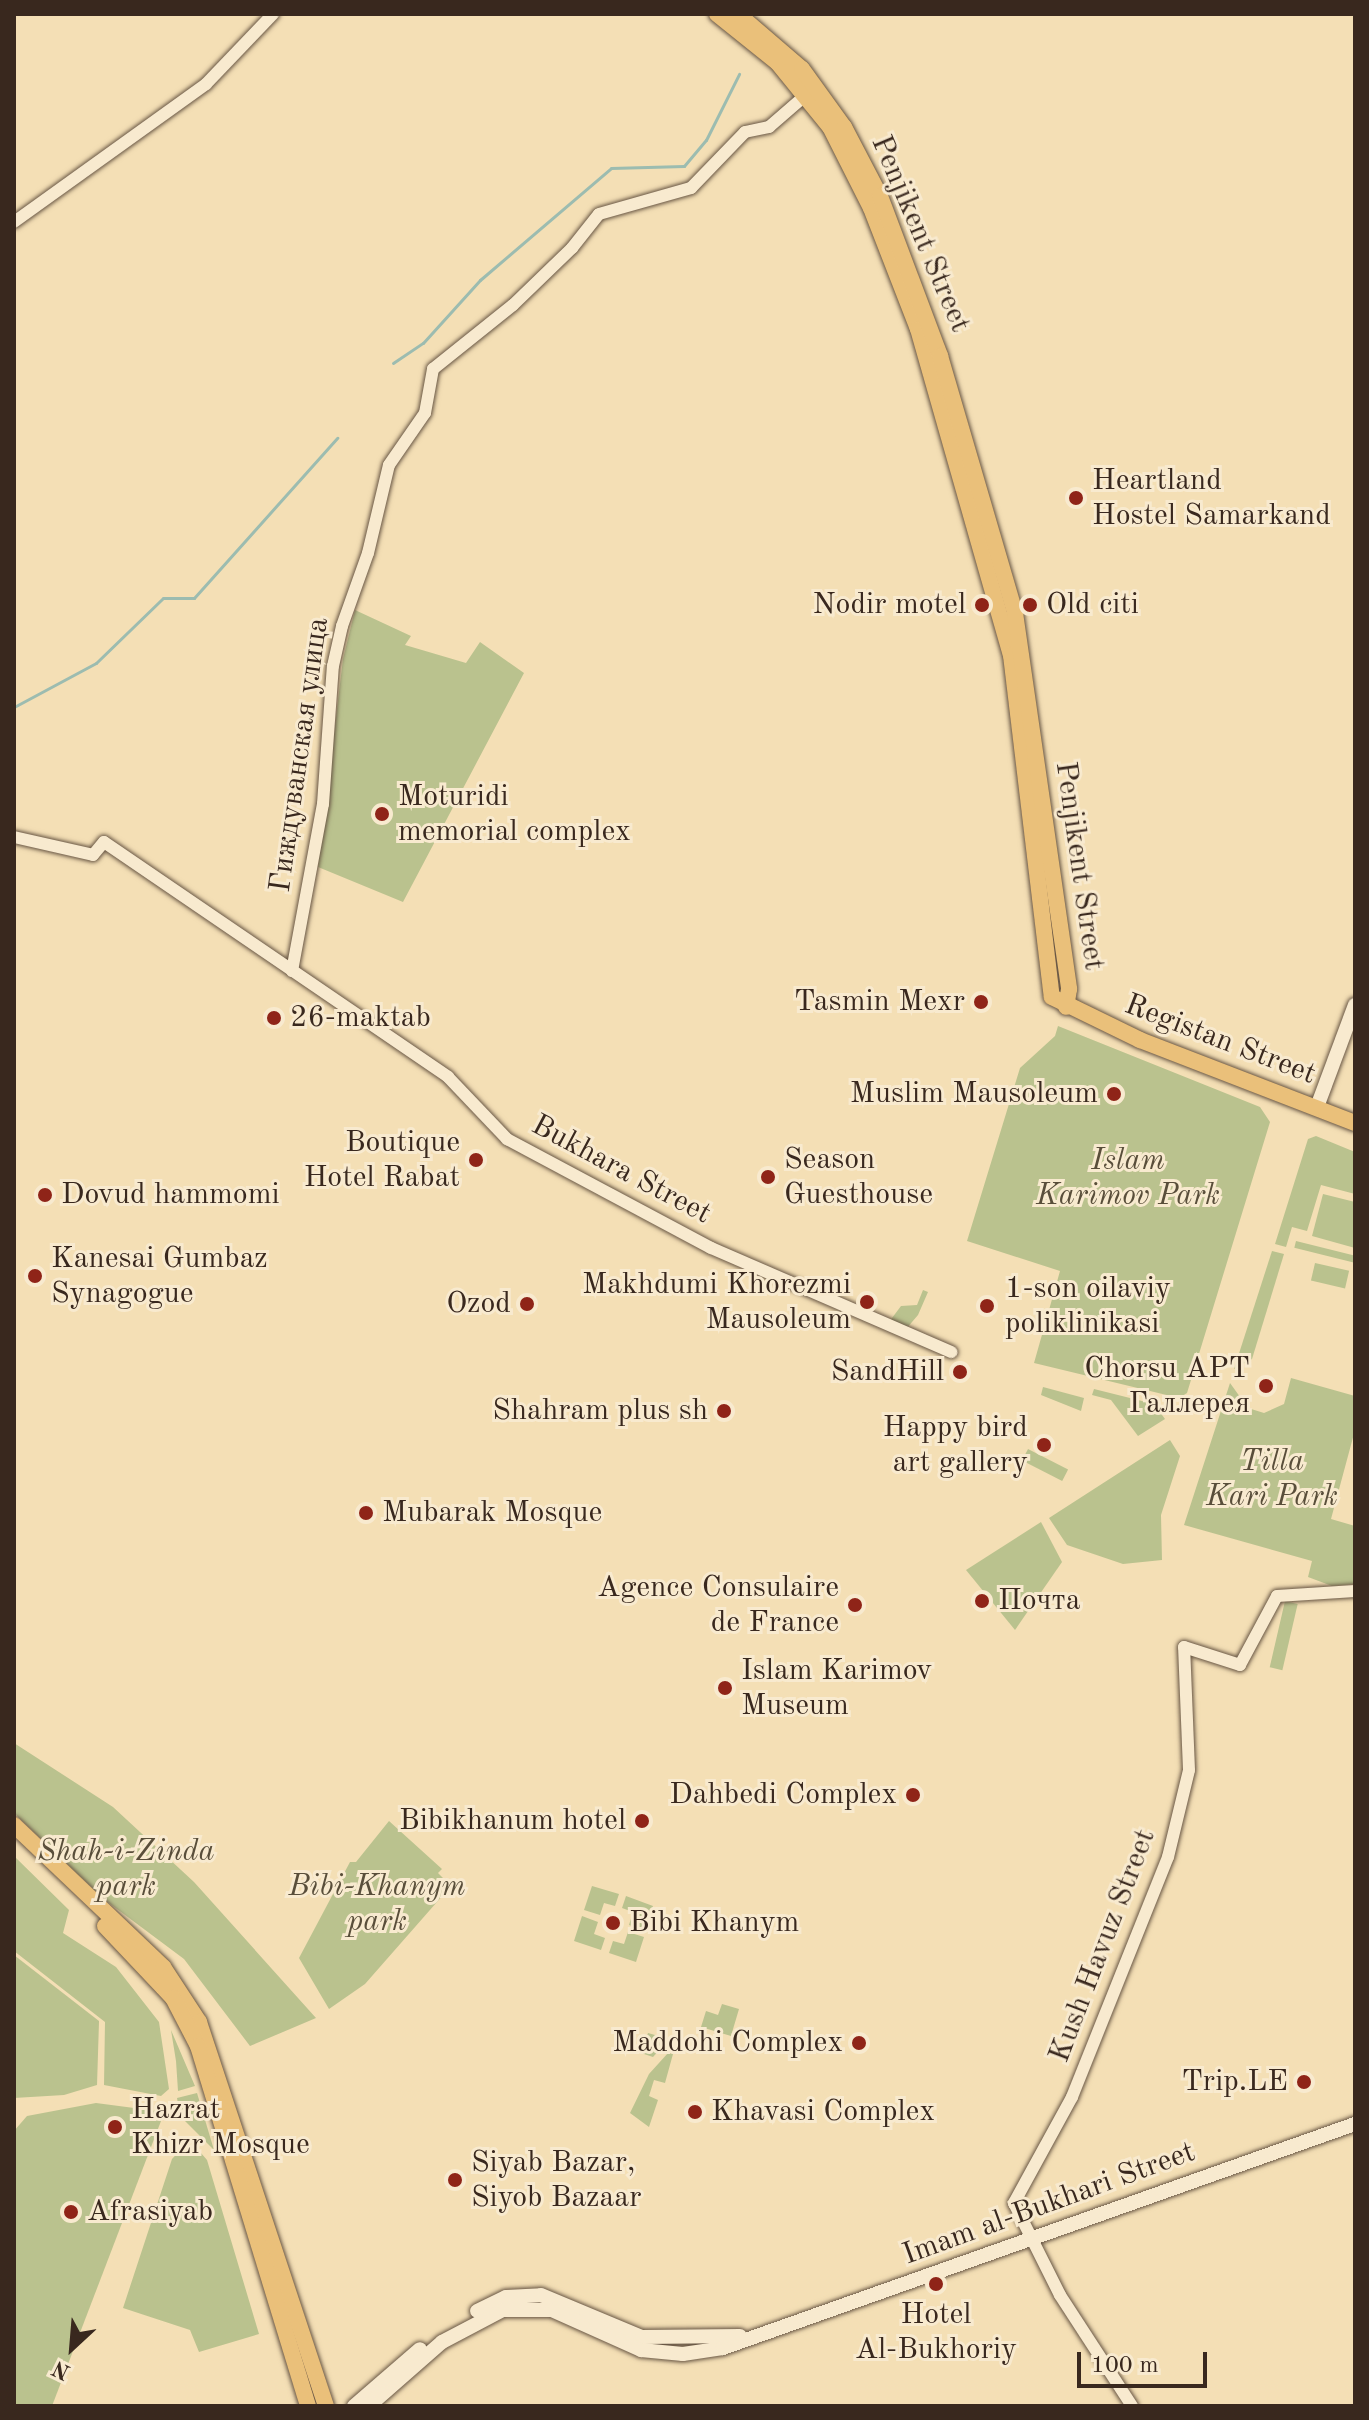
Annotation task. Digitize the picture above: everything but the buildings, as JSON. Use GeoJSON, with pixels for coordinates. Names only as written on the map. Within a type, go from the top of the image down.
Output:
{"type":"FeatureCollection","features":[{"type":"Feature","properties":{"kind":"main road","name":"Penjikent Street"},"geometry":{"type":"LineString","coordinates":[[717,14],[777,62],[807,94],[871,208],[918,329],[1011,655],[1044,961],[1052,997],[1066,1007],[1069,989],[1015,613],[933,333],[880,196],[844,127],[802,69],[738,14]]}},
{"type":"Feature","properties":{"kind":"main road"},"geometry":{"type":"LineString","coordinates":[[1317,1107],[1355,1005]]}},
{"type":"Feature","properties":{"kind":"main road","name":"Registan Street"},"geometry":{"type":"LineString","coordinates":[[1066,1007],[1355,1123]]}},
{"type":"Feature","properties":{"kind":"main road"},"geometry":{"type":"LineString","coordinates":[[14,1825],[163,1967],[199,2022],[326,2406]]}},
{"type":"Feature","properties":{"kind":"main road"},"geometry":{"type":"LineString","coordinates":[[14,1840],[146,1966],[181,2012],[198,2046],[308,2406]]}},
{"type":"Feature","properties":{"kind":"main road","name":"Imam al-Bukhari Street"},"geometry":{"type":"LineString","coordinates":[[354,2406],[370,2400],[415,2359],[465,2327],[523,2306],[552,2310],[641,2350],[682,2347],[761,2333],[1355,2124]]}},
{"type":"Feature","properties":{"kind":"street"},"geometry":{"type":"LineString","coordinates":[[14,222],[134,141],[206,84],[273,14]]}},
{"type":"Feature","properties":{"kind":"street","name":"Гиждуванская улица"},"geometry":{"type":"LineString","coordinates":[[292,971],[323,804],[333,666],[342,626],[368,553],[389,465],[425,413],[433,369],[513,305],[599,214],[691,188],[745,132],[769,127],[807,94]]}},
{"type":"Feature","properties":{"kind":"street","name":"Bukhara Street"},"geometry":{"type":"LineString","coordinates":[[14,837],[93,855],[104,842],[448,1077],[507,1139],[711,1248],[951,1352]]}},
{"type":"Feature","properties":{"kind":"street","name":"Kush Havuz Street"},"geometry":{"type":"LineString","coordinates":[[1028,2237],[1014,2203],[1072,2097],[1168,1857],[1189,1770],[1184,1647],[1240,1665],[1277,1596],[1355,1591]]}},
{"type":"Feature","properties":{"kind":"street"},"geometry":{"type":"LineString","coordinates":[[1028,2237],[1132,2406]]}},
{"type":"Feature","properties":{"kind":"green space"},"geometry":{"type":"Polygon","coordinates":[[[355,610],[411,636],[405,645],[466,663],[480,642],[524,673],[403,902],[318,867],[343,659],[355,610]]]}},
{"type":"Feature","properties":{"kind":"green space","name":"Islam Karimov Park"},"geometry":{"type":"Polygon","coordinates":[[[1058,1026],[1260,1107],[1270,1122],[1187,1393],[1179,1398],[1034,1363],[1060,1271],[967,1241],[1020,1068],[1055,1036],[1058,1026]]]}},
{"type":"Feature","properties":{"kind":"green space"},"geometry":{"type":"Polygon","coordinates":[[[1316,1136],[1355,1152],[1355,1194],[1321,1185],[1307,1231],[1292,1227],[1286,1247],[1275,1244],[1308,1139],[1316,1136]]]}},
{"type":"Feature","properties":{"kind":"green space"},"geometry":{"type":"Polygon","coordinates":[[[1323,1194],[1355,1202],[1355,1248],[1312,1236],[1323,1194]]]}},
{"type":"Feature","properties":{"kind":"green space"},"geometry":{"type":"Polygon","coordinates":[[[1296,1241],[1355,1256],[1353,1263],[1294,1248],[1296,1241]]]}},
{"type":"Feature","properties":{"kind":"green space"},"geometry":{"type":"Polygon","coordinates":[[[1272,1251],[1284,1254],[1252,1359],[1234,1369],[1272,1251]]]}},
{"type":"Feature","properties":{"kind":"green space"},"geometry":{"type":"Polygon","coordinates":[[[1315,1263],[1349,1271],[1345,1288],[1311,1281],[1315,1263]]]}},
{"type":"Feature","properties":{"kind":"green space"},"geometry":{"type":"Polygon","coordinates":[[[923,1290],[928,1292],[918,1315],[906,1329],[889,1322],[901,1306],[917,1305],[923,1290]]]}},
{"type":"Feature","properties":{"kind":"green space","name":"Tilla Kari Park"},"geometry":{"type":"Polygon","coordinates":[[[1291,1378],[1355,1396],[1355,1430],[1331,1519],[1355,1526],[1355,1584],[1332,1586],[1308,1577],[1312,1561],[1184,1525],[1230,1383],[1248,1408],[1264,1413],[1284,1404],[1291,1378]]]}},
{"type":"Feature","properties":{"kind":"green space"},"geometry":{"type":"Polygon","coordinates":[[[1043,1387],[1084,1398],[1081,1411],[1041,1395],[1043,1387]]]}},
{"type":"Feature","properties":{"kind":"green space"},"geometry":{"type":"Polygon","coordinates":[[[1094,1389],[1154,1404],[1165,1419],[1138,1436],[1111,1400],[1092,1395],[1094,1389]]]}},
{"type":"Feature","properties":{"kind":"green space"},"geometry":{"type":"Polygon","coordinates":[[[1170,1440],[1180,1456],[1161,1515],[1162,1560],[1123,1564],[1067,1545],[1049,1518],[1170,1440]]]}},
{"type":"Feature","properties":{"kind":"green space"},"geometry":{"type":"Polygon","coordinates":[[[1028,1449],[1068,1469],[1062,1481],[1022,1461],[1028,1449]]]}},
{"type":"Feature","properties":{"kind":"green space"},"geometry":{"type":"Polygon","coordinates":[[[1041,1522],[1062,1562],[1015,1630],[966,1570],[1041,1522]]]}},
{"type":"Feature","properties":{"kind":"green space"},"geometry":{"type":"Polygon","coordinates":[[[1285,1601],[1298,1604],[1282,1670],[1270,1667],[1285,1601]]]}},
{"type":"Feature","properties":{"kind":"green space","name":"Shah-i-Zinda park"},"geometry":{"type":"Polygon","coordinates":[[[14,1743],[113,1807],[194,1882],[316,2018],[250,2046],[184,1959],[105,1900],[14,1813],[14,1743]]]}},
{"type":"Feature","properties":{"kind":"green space","name":"Bibi-Khanym park"},"geometry":{"type":"Polygon","coordinates":[[[389,1821],[442,1869],[438,1873],[451,1886],[365,1984],[329,2009],[299,1958],[350,1862],[356,1862],[389,1821]]]}},
{"type":"Feature","properties":{"kind":"green space"},"geometry":{"type":"Polygon","coordinates":[[[14,1856],[69,1910],[63,1933],[116,1967],[159,2022],[169,2089],[161,2096],[104,2085],[105,2022],[14,1951],[14,1856]]]}},
{"type":"Feature","properties":{"kind":"green space"},"geometry":{"type":"Polygon","coordinates":[[[592,1886],[619,1894],[615,1906],[604,1903],[600,1915],[584,1910],[592,1886]]]}},
{"type":"Feature","properties":{"kind":"green space"},"geometry":{"type":"Polygon","coordinates":[[[626,1896],[653,1906],[645,1930],[629,1925],[633,1912],[622,1908],[626,1896]]]}},
{"type":"Feature","properties":{"kind":"green space"},"geometry":{"type":"Polygon","coordinates":[[[582,1916],[598,1922],[594,1934],[605,1938],[601,1950],[574,1941],[582,1916]]]}},
{"type":"Feature","properties":{"kind":"green space"},"geometry":{"type":"Polygon","coordinates":[[[628,1932],[644,1937],[636,1962],[609,1953],[613,1941],[624,1944],[628,1932]]]}},
{"type":"Feature","properties":{"kind":"green space"},"geometry":{"type":"Polygon","coordinates":[[[14,1955],[99,2021],[97,2085],[64,2095],[14,2098],[14,1955]]]}},
{"type":"Feature","properties":{"kind":"green space"},"geometry":{"type":"Polygon","coordinates":[[[722,2004],[739,2009],[731,2036],[701,2027],[706,2011],[718,2015],[722,2004]]]}},
{"type":"Feature","properties":{"kind":"green space"},"geometry":{"type":"Polygon","coordinates":[[[171,2030],[195,2086],[178,2091],[176,2061],[171,2030]]]}},
{"type":"Feature","properties":{"kind":"green space"},"geometry":{"type":"Polygon","coordinates":[[[648,2033],[669,2039],[653,2057],[641,2053],[648,2033]]]}},
{"type":"Feature","properties":{"kind":"green space"},"geometry":{"type":"Polygon","coordinates":[[[668,2053],[673,2054],[665,2083],[654,2080],[649,2096],[658,2100],[649,2127],[630,2113],[649,2074],[668,2053]]]}},
{"type":"Feature","properties":{"kind":"green space"},"geometry":{"type":"Polygon","coordinates":[[[197,2093],[214,2150],[180,2116],[177,2098],[197,2093]]]}},
{"type":"Feature","properties":{"kind":"green space","name":"Afrasiyab"},"geometry":{"type":"Polygon","coordinates":[[[96,2103],[157,2111],[161,2121],[52,2406],[14,2406],[14,2131],[27,2116],[96,2103]]]}},
{"type":"Feature","properties":{"kind":"green space"},"geometry":{"type":"Polygon","coordinates":[[[184,2146],[195,2146],[207,2160],[259,2334],[199,2352],[190,2330],[123,2308],[172,2159],[184,2146]]]}},
{"type":"Feature","properties":{"kind":"waterway"},"geometry":{"type":"LineString","coordinates":[[393,363],[423,343],[480,280],[611,168],[684,166],[706,140],[739,74]]}},
{"type":"Feature","properties":{"kind":"waterway"},"geometry":{"type":"LineString","coordinates":[[14,707],[96,663],[163,598],[194,598],[337,438]]}},
{"type":"Feature","properties":{"kind":"place","name":"Heartland Hostel Samarkand"},"geometry":{"type":"Point","coordinates":[1076,498]}},
{"type":"Feature","properties":{"kind":"place","name":"Nodir motel"},"geometry":{"type":"Point","coordinates":[982,605]}},
{"type":"Feature","properties":{"kind":"place","name":"Old citi"},"geometry":{"type":"Point","coordinates":[1030,605]}},
{"type":"Feature","properties":{"kind":"place","name":"Moturidi memorial complex"},"geometry":{"type":"Point","coordinates":[382,814]}},
{"type":"Feature","properties":{"kind":"place","name":"Tasmin Mexr"},"geometry":{"type":"Point","coordinates":[981,1002]}},
{"type":"Feature","properties":{"kind":"place","name":"26-maktab"},"geometry":{"type":"Point","coordinates":[274,1018]}},
{"type":"Feature","properties":{"kind":"place","name":"Muslim Mausoleum"},"geometry":{"type":"Point","coordinates":[1114,1094]}},
{"type":"Feature","properties":{"kind":"place","name":"Boutique Hotel Rabat"},"geometry":{"type":"Point","coordinates":[476,1160]}},
{"type":"Feature","properties":{"kind":"place","name":"Season Guesthouse"},"geometry":{"type":"Point","coordinates":[768,1177]}},
{"type":"Feature","properties":{"kind":"place","name":"Dovud hammomi"},"geometry":{"type":"Point","coordinates":[45,1195]}},
{"type":"Feature","properties":{"kind":"place","name":"Kanesai Gumbaz Synagogue"},"geometry":{"type":"Point","coordinates":[35,1276]}},
{"type":"Feature","properties":{"kind":"place","name":"Makhdumi Khorezmi Mausoleum"},"geometry":{"type":"Point","coordinates":[867,1302]}},
{"type":"Feature","properties":{"kind":"place","name":"Ozod"},"geometry":{"type":"Point","coordinates":[527,1304]}},
{"type":"Feature","properties":{"kind":"place","name":"1-son oilaviy poliklinikasi"},"geometry":{"type":"Point","coordinates":[987,1306]}},
{"type":"Feature","properties":{"kind":"place","name":"SandHill"},"geometry":{"type":"Point","coordinates":[960,1372]}},
{"type":"Feature","properties":{"kind":"place","name":"Chorsu АРТ Галлерея"},"geometry":{"type":"Point","coordinates":[1266,1386]}},
{"type":"Feature","properties":{"kind":"place","name":"Shahram plus sh"},"geometry":{"type":"Point","coordinates":[724,1411]}},
{"type":"Feature","properties":{"kind":"place","name":"Happy bird art gallery"},"geometry":{"type":"Point","coordinates":[1044,1445]}},
{"type":"Feature","properties":{"kind":"place","name":"Mubarak Mosque"},"geometry":{"type":"Point","coordinates":[366,1513]}},
{"type":"Feature","properties":{"kind":"place","name":"Почта"},"geometry":{"type":"Point","coordinates":[982,1601]}},
{"type":"Feature","properties":{"kind":"place","name":"Agence Consulaire de France"},"geometry":{"type":"Point","coordinates":[855,1605]}},
{"type":"Feature","properties":{"kind":"place","name":"Islam Karimov Museum"},"geometry":{"type":"Point","coordinates":[725,1688]}},
{"type":"Feature","properties":{"kind":"place","name":"Dahbedi Complex"},"geometry":{"type":"Point","coordinates":[913,1795]}},
{"type":"Feature","properties":{"kind":"place","name":"Bibikhanum hotel"},"geometry":{"type":"Point","coordinates":[642,1821]}},
{"type":"Feature","properties":{"kind":"place","name":"Bibi Khanym"},"geometry":{"type":"Point","coordinates":[613,1923]}},
{"type":"Feature","properties":{"kind":"place","name":"Maddohi Complex"},"geometry":{"type":"Point","coordinates":[859,2043]}},
{"type":"Feature","properties":{"kind":"place","name":"Trip.LE"},"geometry":{"type":"Point","coordinates":[1304,2082]}},
{"type":"Feature","properties":{"kind":"place","name":"Khavasi Complex"},"geometry":{"type":"Point","coordinates":[695,2112]}},
{"type":"Feature","properties":{"kind":"place","name":"Hazrat Khizr Mosque"},"geometry":{"type":"Point","coordinates":[115,2127]}},
{"type":"Feature","properties":{"kind":"place","name":"Siyab Bazar, Siyob Bazaar"},"geometry":{"type":"Point","coordinates":[455,2180]}},
{"type":"Feature","properties":{"kind":"place","name":"Afrasiyab"},"geometry":{"type":"Point","coordinates":[71,2212]}},
{"type":"Feature","properties":{"kind":"place","name":"Hotel Al-Bukhoriy"},"geometry":{"type":"Point","coordinates":[936,2284]}}]}
